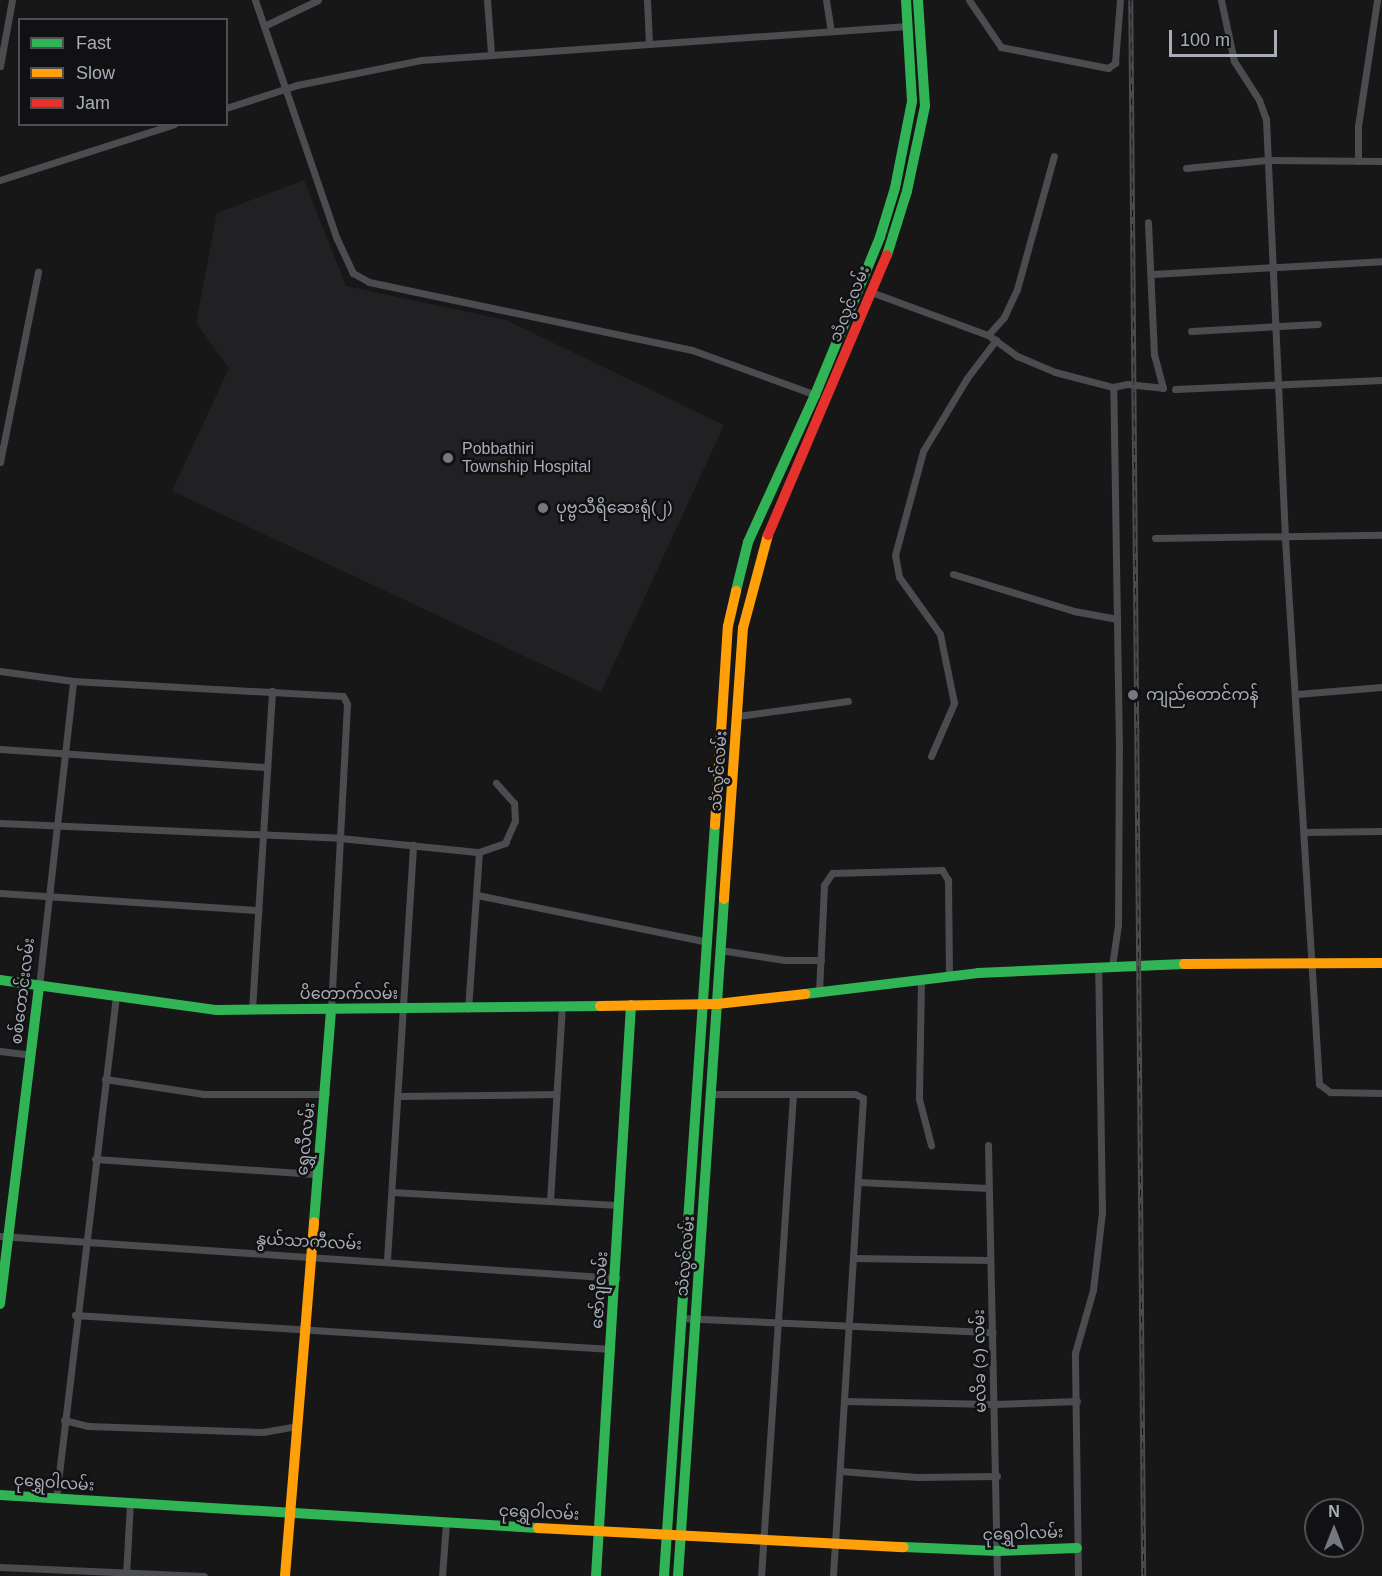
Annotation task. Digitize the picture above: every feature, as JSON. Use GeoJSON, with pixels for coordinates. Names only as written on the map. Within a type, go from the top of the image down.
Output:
{"type":"FeatureCollection","features":[{"type":"Feature","properties":{"kind":"street"},"geometry":{"type":"LineString","coordinates":[[0,66],[12,0]]}},
{"type":"Feature","properties":{"kind":"street"},"geometry":{"type":"LineString","coordinates":[[255,0],[337,239],[353,273],[369,282],[692,350],[827,401]]}},
{"type":"Feature","properties":{"kind":"street"},"geometry":{"type":"LineString","coordinates":[[264,26],[318,0]]}},
{"type":"Feature","properties":{"kind":"street"},"geometry":{"type":"LineString","coordinates":[[487,0],[491,53]]}},
{"type":"Feature","properties":{"kind":"street"},"geometry":{"type":"LineString","coordinates":[[647,0],[649,44]]}},
{"type":"Feature","properties":{"kind":"street"},"geometry":{"type":"LineString","coordinates":[[826,0],[831,31]]}},
{"type":"Feature","properties":{"kind":"street","name":"သံလွင်လမ်း"},"geometry":{"type":"LineString","coordinates":[[663,1576],[725,652],[734,598],[748,542],[815,395],[880,237],[895,188],[912,101],[906,0]]}},
{"type":"Feature","properties":{"kind":"street","name":"သံလွင်လမ်း"},"geometry":{"type":"LineString","coordinates":[[678,1576],[714,1094],[722,905],[743,628],[751,586],[762,549],[827,401],[893,241],[907,191],[925,106],[918,0]]}},
{"type":"Feature","properties":{"kind":"street"},"geometry":{"type":"LineString","coordinates":[[969,0],[1001,47],[1108,68],[1115,63],[1120,0]]}},
{"type":"Feature","properties":{"kind":"street"},"geometry":{"type":"LineString","coordinates":[[1221,0],[1234,61],[1259,100],[1266,119],[1285,539],[1297,694],[1320,1089],[1330,1092],[1382,1093]]}},
{"type":"Feature","properties":{"kind":"street"},"geometry":{"type":"LineString","coordinates":[[1358,161],[1358,126],[1377,0]]}},
{"type":"Feature","properties":{"kind":"street"},"geometry":{"type":"LineString","coordinates":[[228,107],[285,89],[421,60],[491,53],[908,26]]}},
{"type":"Feature","properties":{"kind":"street"},"geometry":{"type":"LineString","coordinates":[[0,180],[168,126]]}},
{"type":"Feature","properties":{"kind":"street"},"geometry":{"type":"LineString","coordinates":[[988,335],[1004,317],[1017,289],[1054,156]]}},
{"type":"Feature","properties":{"kind":"street"},"geometry":{"type":"LineString","coordinates":[[1186,168],[1267,160],[1382,161]]}},
{"type":"Feature","properties":{"kind":"street"},"geometry":{"type":"LineString","coordinates":[[895,188],[907,191]]}},
{"type":"Feature","properties":{"kind":"street"},"geometry":{"type":"LineString","coordinates":[[871,292],[988,335],[1017,356],[1055,372],[1113,387],[1127,384],[1163,388],[1154,355],[1148,222]]}},
{"type":"Feature","properties":{"kind":"street"},"geometry":{"type":"LineString","coordinates":[[1152,274],[1382,261]]}},
{"type":"Feature","properties":{"kind":"street"},"geometry":{"type":"LineString","coordinates":[[0,462],[3,430],[38,272]]}},
{"type":"Feature","properties":{"kind":"street"},"geometry":{"type":"LineString","coordinates":[[1191,331],[1318,324]]}},
{"type":"Feature","properties":{"kind":"street"},"geometry":{"type":"LineString","coordinates":[[931,756],[954,703],[940,634],[899,577],[895,555],[923,452],[967,378],[996,340]]}},
{"type":"Feature","properties":{"kind":"street"},"geometry":{"type":"LineString","coordinates":[[1175,389],[1382,380]]}},
{"type":"Feature","properties":{"kind":"street"},"geometry":{"type":"LineString","coordinates":[[1112,966],[1118,925],[1117,619],[1111,458],[1113,387]]}},
{"type":"Feature","properties":{"kind":"street"},"geometry":{"type":"LineString","coordinates":[[1155,538],[1285,539],[1382,535]]}},
{"type":"Feature","properties":{"kind":"street"},"geometry":{"type":"LineString","coordinates":[[953,574],[1074,611],[1117,619]]}},
{"type":"Feature","properties":{"kind":"street"},"geometry":{"type":"LineString","coordinates":[[0,671],[74,681],[272,691],[252,1010]]}},
{"type":"Feature","properties":{"kind":"street","name":"စစ်တောင်းလမ်း"},"geometry":{"type":"LineString","coordinates":[[0,1304],[5,1236],[31,1054],[74,681]]}},
{"type":"Feature","properties":{"kind":"street"},"geometry":{"type":"LineString","coordinates":[[1297,694],[1382,687]]}},
{"type":"Feature","properties":{"kind":"street","name":"ရွှေလီလမ်း"},"geometry":{"type":"LineString","coordinates":[[272,691],[339,694],[347,704],[326,1094],[317,1174],[285,1576]]}},
{"type":"Feature","properties":{"kind":"street"},"geometry":{"type":"LineString","coordinates":[[738,716],[848,701]]}},
{"type":"Feature","properties":{"kind":"street"},"geometry":{"type":"LineString","coordinates":[[0,749],[267,767]]}},
{"type":"Feature","properties":{"kind":"street"},"geometry":{"type":"LineString","coordinates":[[0,823],[57,823],[263,833],[479,852],[505,843],[515,821],[514,803],[496,783]]}},
{"type":"Feature","properties":{"kind":"street"},"geometry":{"type":"LineString","coordinates":[[1305,832],[1382,831]]}},
{"type":"Feature","properties":{"kind":"street"},"geometry":{"type":"LineString","coordinates":[[387,1260],[405,1009],[413,845]]}},
{"type":"Feature","properties":{"kind":"street"},"geometry":{"type":"LineString","coordinates":[[468,1009],[479,852]]}},
{"type":"Feature","properties":{"kind":"street"},"geometry":{"type":"LineString","coordinates":[[819,992],[824,885],[832,873],[935,868],[942,870],[948,880],[949,977]]}},
{"type":"Feature","properties":{"kind":"street"},"geometry":{"type":"LineString","coordinates":[[0,893],[258,910]]}},
{"type":"Feature","properties":{"kind":"street"},"geometry":{"type":"LineString","coordinates":[[477,895],[704,941]]}},
{"type":"Feature","properties":{"kind":"street"},"geometry":{"type":"LineString","coordinates":[[720,950],[784,960],[821,960]]}},
{"type":"Feature","properties":{"kind":"street","name":"ပိတောက်လမ်း"},"geometry":{"type":"LineString","coordinates":[[0,980],[217,1010],[468,1009],[717,1004],[949,977],[1112,966],[1382,963]]}},
{"type":"Feature","properties":{"kind":"street"},"geometry":{"type":"LineString","coordinates":[[1078,1576],[1075,1353],[1093,1290],[1102,1212],[1098,967]]}},
{"type":"Feature","properties":{"kind":"street"},"geometry":{"type":"LineString","coordinates":[[921,980],[919,1099],[931,1145]]}},
{"type":"Feature","properties":{"kind":"street"},"geometry":{"type":"LineString","coordinates":[[56,1498],[75,1315],[116,996]]}},
{"type":"Feature","properties":{"kind":"street","name":"ဇော်ဂျီလမ်း"},"geometry":{"type":"LineString","coordinates":[[596,1576],[617,1278],[632,1005]]}},
{"type":"Feature","properties":{"kind":"street"},"geometry":{"type":"LineString","coordinates":[[550,1201],[562,1007]]}},
{"type":"Feature","properties":{"kind":"street"},"geometry":{"type":"LineString","coordinates":[[0,1052],[31,1054]]}},
{"type":"Feature","properties":{"kind":"street"},"geometry":{"type":"LineString","coordinates":[[105,1079],[204,1094],[326,1094]]}},
{"type":"Feature","properties":{"kind":"street"},"geometry":{"type":"LineString","coordinates":[[399,1096],[556,1094]]}},
{"type":"Feature","properties":{"kind":"street"},"geometry":{"type":"LineString","coordinates":[[714,1094],[855,1094],[863,1098],[833,1576]]}},
{"type":"Feature","properties":{"kind":"street"},"geometry":{"type":"LineString","coordinates":[[761,1576],[793,1095]]}},
{"type":"Feature","properties":{"kind":"street","name":"မလိခ (၁) လမ်း"},"geometry":{"type":"LineString","coordinates":[[988,1145],[997,1476],[997,1576]]}},
{"type":"Feature","properties":{"kind":"street"},"geometry":{"type":"LineString","coordinates":[[95,1159],[317,1174]]}},
{"type":"Feature","properties":{"kind":"street"},"geometry":{"type":"LineString","coordinates":[[859,1182],[988,1188]]}},
{"type":"Feature","properties":{"kind":"street"},"geometry":{"type":"LineString","coordinates":[[392,1192],[620,1205]]}},
{"type":"Feature","properties":{"kind":"street","name":"နွယ်သာကီလမ်း"},"geometry":{"type":"LineString","coordinates":[[5,1236],[387,1260],[617,1278]]}},
{"type":"Feature","properties":{"kind":"street"},"geometry":{"type":"LineString","coordinates":[[853,1258],[990,1260]]}},
{"type":"Feature","properties":{"kind":"street"},"geometry":{"type":"LineString","coordinates":[[75,1315],[612,1349]]}},
{"type":"Feature","properties":{"kind":"street"},"geometry":{"type":"LineString","coordinates":[[680,1318],[993,1332]]}},
{"type":"Feature","properties":{"kind":"street"},"geometry":{"type":"LineString","coordinates":[[845,1401],[994,1404],[1077,1401]]}},
{"type":"Feature","properties":{"kind":"street"},"geometry":{"type":"LineString","coordinates":[[64,1420],[88,1426],[263,1432],[296,1426]]}},
{"type":"Feature","properties":{"kind":"street"},"geometry":{"type":"LineString","coordinates":[[841,1471],[917,1477],[997,1476]]}},
{"type":"Feature","properties":{"kind":"street","name":"ငုရွှေဝါလမ်း"},"geometry":{"type":"LineString","coordinates":[[0,1495],[764,1542],[996,1551],[1077,1548]]}},
{"type":"Feature","properties":{"kind":"street"},"geometry":{"type":"LineString","coordinates":[[126,1574],[130,1503]]}},
{"type":"Feature","properties":{"kind":"street"},"geometry":{"type":"LineString","coordinates":[[442,1576],[446,1523]]}},
{"type":"Feature","properties":{"kind":"street"},"geometry":{"type":"LineString","coordinates":[[0,1567],[204,1576]]}},
{"type":"Feature","properties":{"kind":"shaded area","name":"Pobbathiri Township Hospital"},"geometry":{"type":"Polygon","coordinates":[[[304,180],[346,286],[506,320],[724,425],[601,692],[172,491],[229,368],[196,323],[217,213],[304,180]]]}},
{"type":"Feature","properties":{"kind":"railway"},"geometry":{"type":"LineString","coordinates":[[1131,0],[1144,1576]]}},
{"type":"Feature","properties":{"kind":"traffic: fast"},"geometry":{"type":"LineString","coordinates":[[736,591],[748,542],[815,395],[880,237],[895,188],[912,101],[906,0]]}},
{"type":"Feature","properties":{"kind":"traffic: fast"},"geometry":{"type":"LineString","coordinates":[[887,255],[907,191],[925,106],[918,0]]}},
{"type":"Feature","properties":{"kind":"traffic: fast"},"geometry":{"type":"LineString","coordinates":[[664,1576],[715,825]]}},
{"type":"Feature","properties":{"kind":"traffic: fast"},"geometry":{"type":"LineString","coordinates":[[678,1576],[724,899]]}},
{"type":"Feature","properties":{"kind":"traffic: fast"},"geometry":{"type":"LineString","coordinates":[[805,994],[978,973],[1184,964]]}},
{"type":"Feature","properties":{"kind":"traffic: fast"},"geometry":{"type":"LineString","coordinates":[[0,980],[217,1010],[600,1006]]}},
{"type":"Feature","properties":{"kind":"traffic: fast"},"geometry":{"type":"LineString","coordinates":[[0,1304],[39,986]]}},
{"type":"Feature","properties":{"kind":"traffic: fast"},"geometry":{"type":"LineString","coordinates":[[596,1576],[631,1005]]}},
{"type":"Feature","properties":{"kind":"traffic: fast"},"geometry":{"type":"LineString","coordinates":[[314,1222],[331,1009]]}},
{"type":"Feature","properties":{"kind":"traffic: fast"},"geometry":{"type":"LineString","coordinates":[[0,1495],[538,1528]]}},
{"type":"Feature","properties":{"kind":"traffic: fast"},"geometry":{"type":"LineString","coordinates":[[904,1547],[997,1551],[1077,1548]]}},
{"type":"Feature","properties":{"kind":"traffic: slow"},"geometry":{"type":"LineString","coordinates":[[724,899],[743,628],[768,535]]}},
{"type":"Feature","properties":{"kind":"traffic: slow"},"geometry":{"type":"LineString","coordinates":[[715,825],[728,626],[736,591]]}},
{"type":"Feature","properties":{"kind":"traffic: slow"},"geometry":{"type":"LineString","coordinates":[[1184,964],[1382,963]]}},
{"type":"Feature","properties":{"kind":"traffic: slow"},"geometry":{"type":"LineString","coordinates":[[600,1006],[717,1004],[805,994]]}},
{"type":"Feature","properties":{"kind":"traffic: slow"},"geometry":{"type":"LineString","coordinates":[[285,1576],[314,1222]]}},
{"type":"Feature","properties":{"kind":"traffic: slow"},"geometry":{"type":"LineString","coordinates":[[538,1528],[904,1547]]}},
{"type":"Feature","properties":{"kind":"traffic: jam"},"geometry":{"type":"LineString","coordinates":[[768,535],[887,255]]}},
{"type":"Feature","properties":{"kind":"place","name":"Pobbathiri Township Hospital"},"geometry":{"type":"Point","coordinates":[448,458]}},
{"type":"Feature","properties":{"kind":"place","name":"ပုဗ္ဗသီရိဆေးရုံ(၂)"},"geometry":{"type":"Point","coordinates":[543,508]}},
{"type":"Feature","properties":{"kind":"place","name":"ကျည်တောင်ကန်"},"geometry":{"type":"Point","coordinates":[1133,695]}}]}
